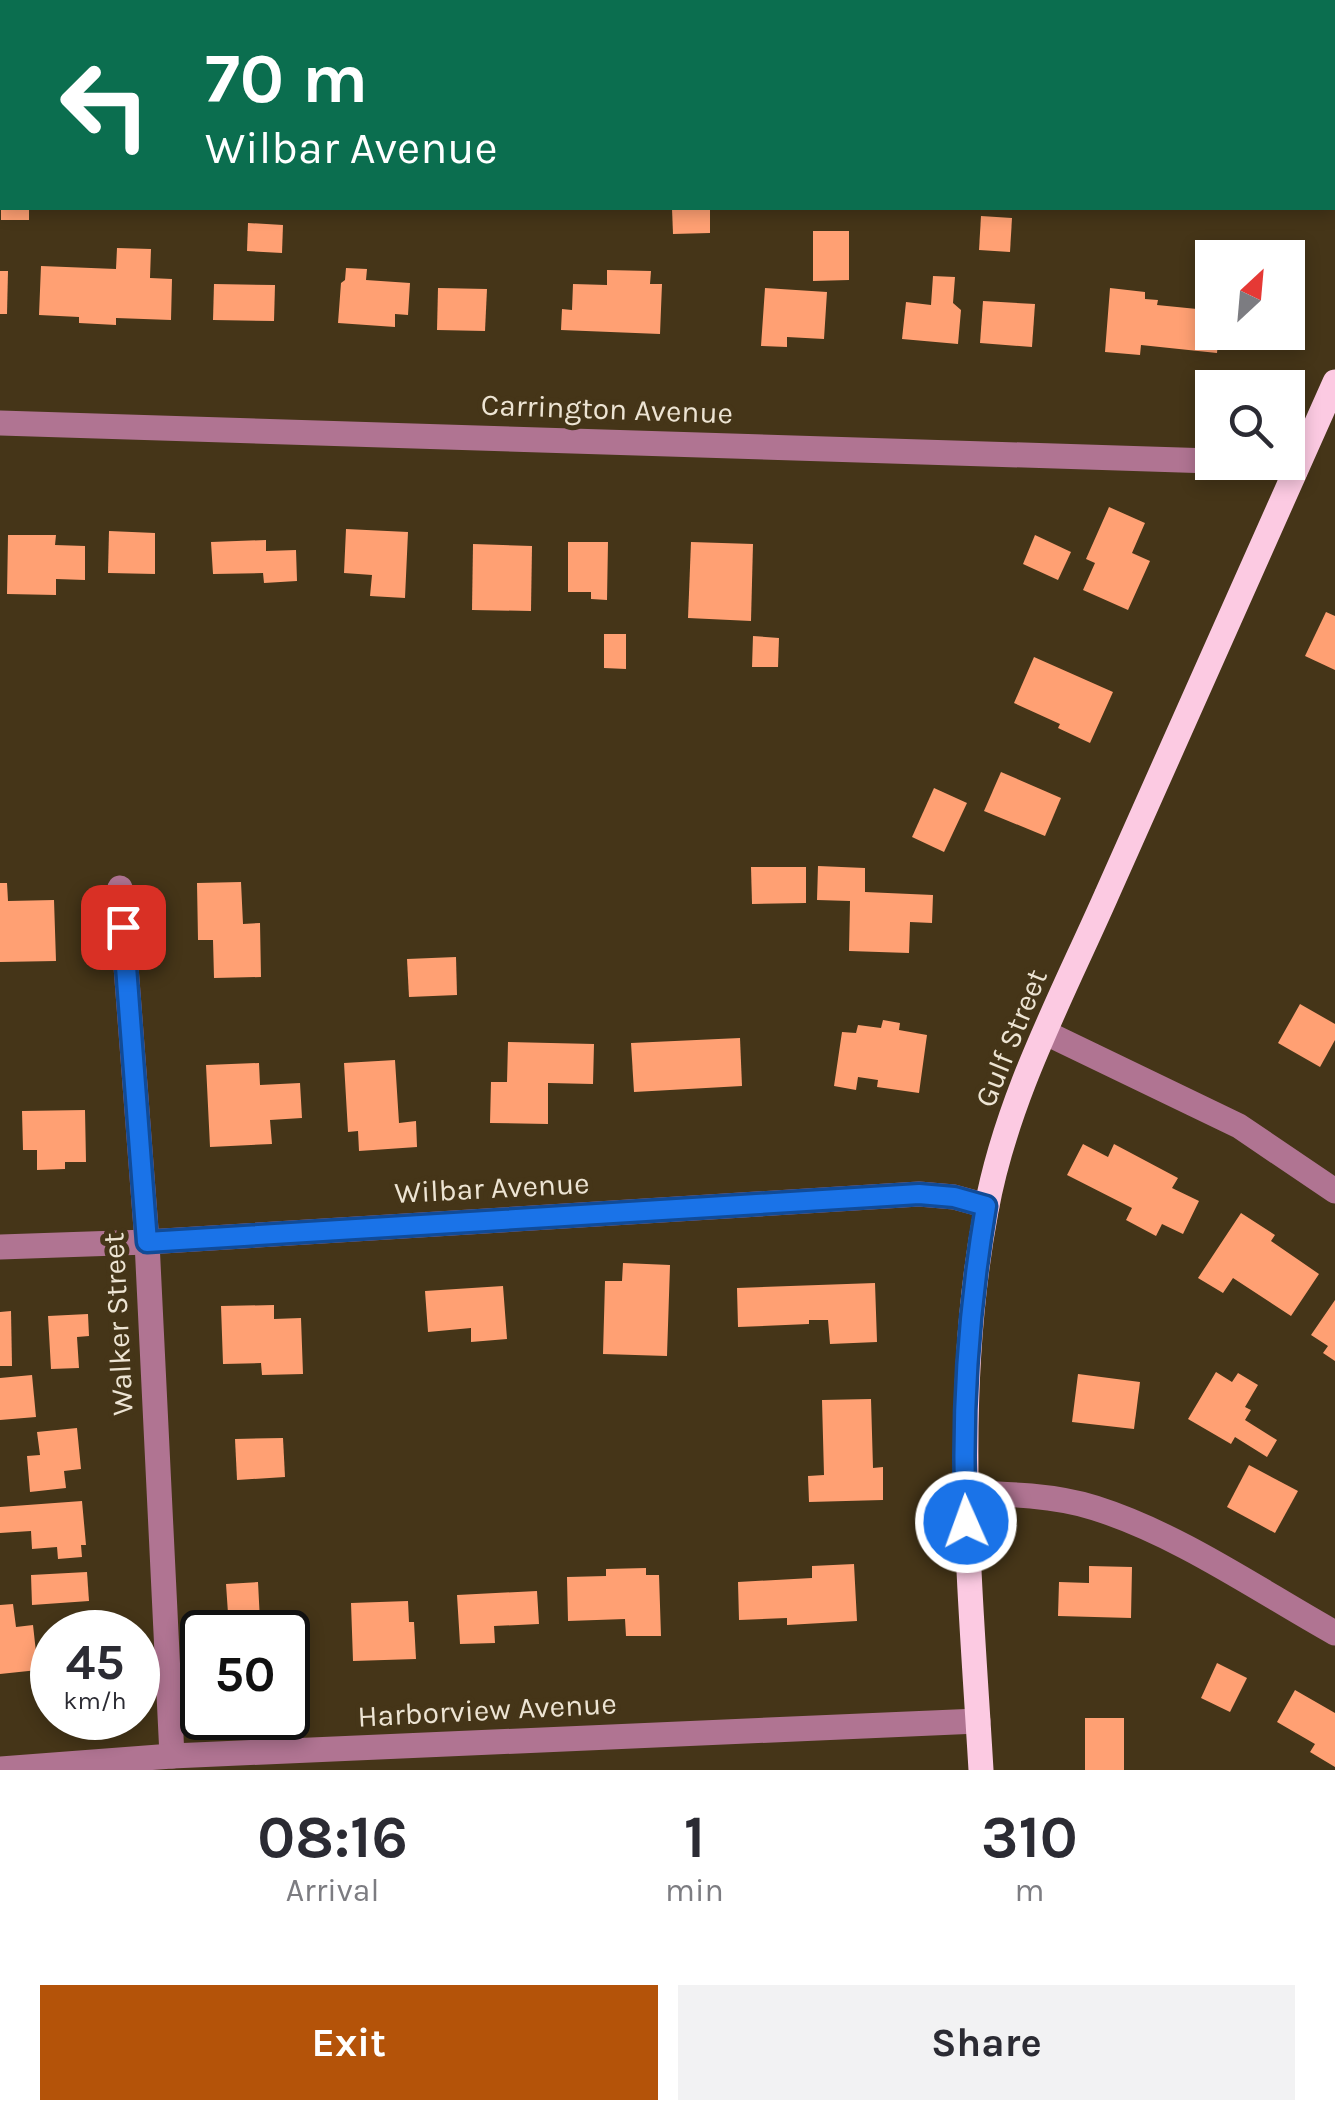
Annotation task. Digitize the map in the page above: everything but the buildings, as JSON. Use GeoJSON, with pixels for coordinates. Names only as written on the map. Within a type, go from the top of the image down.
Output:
{"type":"FeatureCollection","features":[{"type":"Feature","properties":{"kind":"main road","name":"Gulf Street"},"geometry":{"type":"LineString","coordinates":[[1305,448],[1335,382]]}},
{"type":"Feature","properties":{"kind":"main road","name":"Gulf Street"},"geometry":{"type":"LineString","coordinates":[[980,1770],[965,1493],[968,1334],[986,1206],[1014,1110],[1046,1033],[1291,480]]}},
{"type":"Feature","properties":{"kind":"street","name":"Carrington Avenue"},"geometry":{"type":"LineString","coordinates":[[0,423],[1195,459]]}},
{"type":"Feature","properties":{"kind":"street","name":"Walker Street"},"geometry":{"type":"LineString","coordinates":[[120,888],[147,1242],[172,1756]]}},
{"type":"Feature","properties":{"kind":"street"},"geometry":{"type":"LineString","coordinates":[[1046,1033],[1239,1126],[1335,1191]]}},
{"type":"Feature","properties":{"kind":"street","name":"Wilbar Avenue"},"geometry":{"type":"LineString","coordinates":[[0,1246],[147,1242],[919,1194],[954,1197],[986,1206]]}},
{"type":"Feature","properties":{"kind":"street"},"geometry":{"type":"LineString","coordinates":[[965,1493],[1068,1501],[1122,1518],[1174,1542],[1335,1633]]}},
{"type":"Feature","properties":{"kind":"street","name":"Harborview Avenue"},"geometry":{"type":"LineString","coordinates":[[0,1768],[172,1756],[978,1721]]}},
{"type":"Feature","properties":{"kind":"route"},"geometry":{"type":"LineString","coordinates":[[123,927],[147,1242],[919,1194],[954,1197],[986,1206],[968,1334],[966,1522]]}}]}
